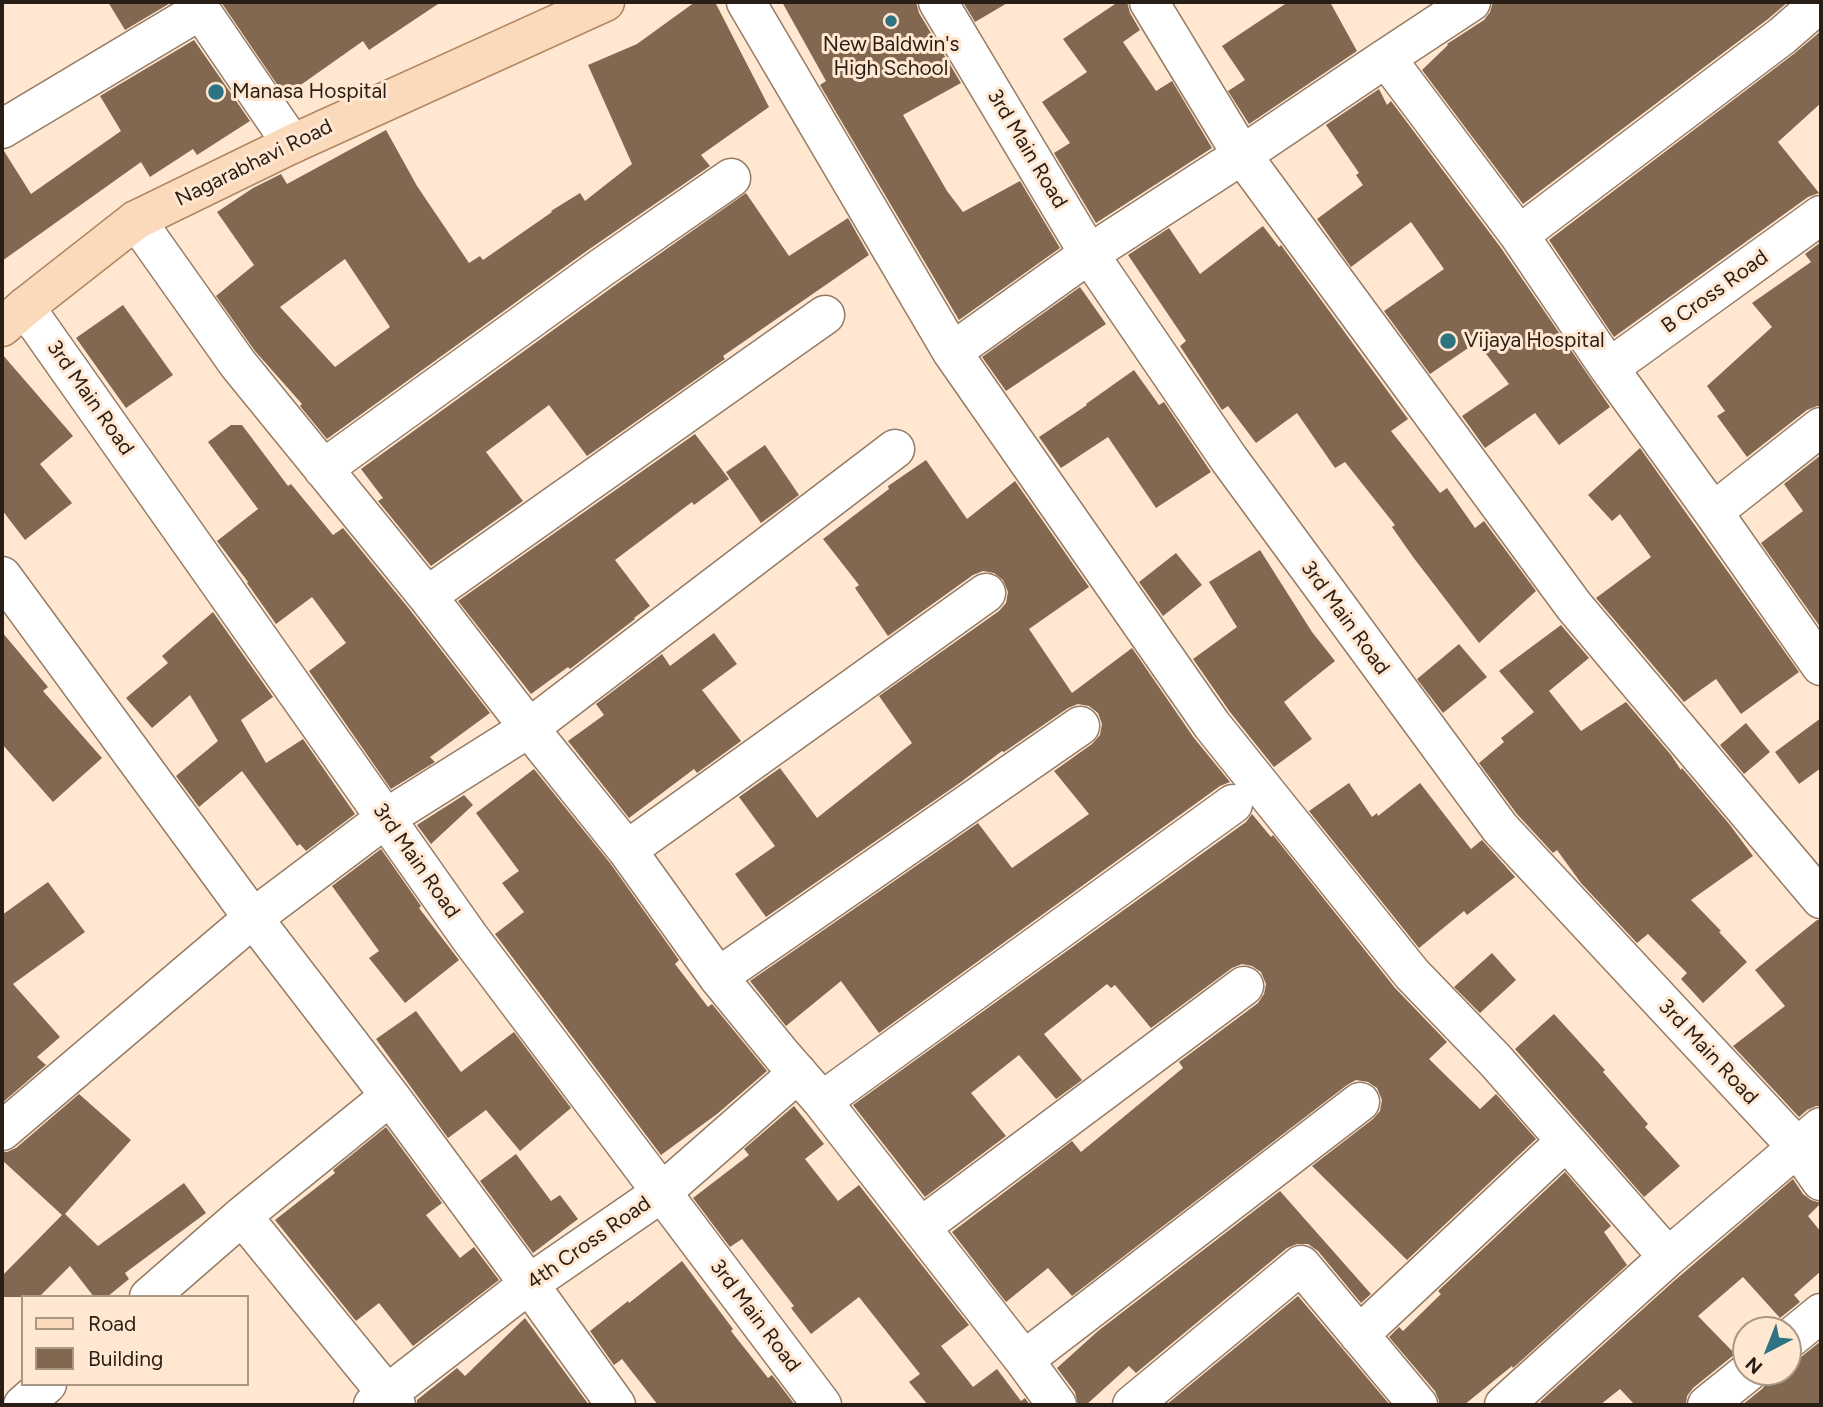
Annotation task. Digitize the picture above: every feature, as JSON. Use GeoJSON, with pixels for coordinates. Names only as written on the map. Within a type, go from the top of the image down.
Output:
{"type":"FeatureCollection","features":[{"type":"Feature","properties":{"kind":"main road","name":"Nagarabhavi Road"},"geometry":{"type":"LineString","coordinates":[[13,317],[136,220],[292,144],[598,3]]}},
{"type":"Feature","properties":{"kind":"street"},"geometry":{"type":"LineString","coordinates":[[746,2],[953,352],[1212,725],[1412,974],[1495,1060],[1668,1257]]}},
{"type":"Feature","properties":{"kind":"street","name":"3rd Main Road"},"geometry":{"type":"LineString","coordinates":[[939,2],[1089,254],[1229,459],[1500,828],[1810,1138],[1821,1181]]}},
{"type":"Feature","properties":{"kind":"street"},"geometry":{"type":"LineString","coordinates":[[1149,2],[1242,155],[1574,606],[1821,899]]}},
{"type":"Feature","properties":{"kind":"street"},"geometry":{"type":"LineString","coordinates":[[953,352],[1089,254],[1471,2]]}},
{"type":"Feature","properties":{"kind":"street"},"geometry":{"type":"LineString","coordinates":[[1519,236],[1782,36],[1821,2]]}},
{"type":"Feature","properties":{"kind":"street"},"geometry":{"type":"LineString","coordinates":[[2,129],[198,6],[292,144]]}},
{"type":"Feature","properties":{"kind":"street"},"geometry":{"type":"LineString","coordinates":[[1386,58],[1519,236],[1609,368],[1821,666]]}},
{"type":"Feature","properties":{"kind":"street"},"geometry":{"type":"LineString","coordinates":[[323,469],[731,178]]}},
{"type":"Feature","properties":{"kind":"street","name":"B Cross Road"},"geometry":{"type":"LineString","coordinates":[[1609,368],[1821,215]]}},
{"type":"Feature","properties":{"kind":"street"},"geometry":{"type":"LineString","coordinates":[[136,220],[238,364],[427,596],[627,850],[718,977],[921,1227],[1057,1405]]}},
{"type":"Feature","properties":{"kind":"street"},"geometry":{"type":"LineString","coordinates":[[427,596],[825,315]]}},
{"type":"Feature","properties":{"kind":"street","name":"3rd Main Road"},"geometry":{"type":"LineString","coordinates":[[13,317],[386,818],[470,938],[822,1405]]}},
{"type":"Feature","properties":{"kind":"street"},"geometry":{"type":"LineString","coordinates":[[1713,512],[1821,427]]}},
{"type":"Feature","properties":{"kind":"street"},"geometry":{"type":"LineString","coordinates":[[2,1131],[253,918],[386,818],[529,728],[895,449]]}},
{"type":"Feature","properties":{"kind":"street"},"geometry":{"type":"LineString","coordinates":[[2,576],[253,918],[529,1283],[616,1405]]}},
{"type":"Feature","properties":{"kind":"street"},"geometry":{"type":"LineString","coordinates":[[627,850],[986,593]]}},
{"type":"Feature","properties":{"kind":"street"},"geometry":{"type":"LineString","coordinates":[[718,977],[1080,726]]}},
{"type":"Feature","properties":{"kind":"street","name":"4th Cross Road"},"geometry":{"type":"LineString","coordinates":[[385,1401],[529,1283],[810,1087],[1233,804]]}},
{"type":"Feature","properties":{"kind":"street"},"geometry":{"type":"LineString","coordinates":[[921,1227],[1244,986]]}},
{"type":"Feature","properties":{"kind":"street"},"geometry":{"type":"LineString","coordinates":[[151,1295],[242,1216],[390,1096]]}},
{"type":"Feature","properties":{"kind":"street"},"geometry":{"type":"LineString","coordinates":[[1024,1360],[1360,1102]]}},
{"type":"Feature","properties":{"kind":"street"},"geometry":{"type":"LineString","coordinates":[[1504,1405],[1668,1257],[1810,1138]]}},
{"type":"Feature","properties":{"kind":"street"},"geometry":{"type":"LineString","coordinates":[[1359,1335],[1566,1141]]}},
{"type":"Feature","properties":{"kind":"street"},"geometry":{"type":"LineString","coordinates":[[242,1216],[385,1401]]}},
{"type":"Feature","properties":{"kind":"street"},"geometry":{"type":"LineString","coordinates":[[1132,1405],[1301,1265],[1418,1405]]}},
{"type":"Feature","properties":{"kind":"street"},"geometry":{"type":"LineString","coordinates":[[1802,1329],[1821,1313]]}},
{"type":"Feature","properties":{"kind":"street"},"geometry":{"type":"LineString","coordinates":[[1707,1405],[1732,1385]]}},
{"type":"Feature","properties":{"kind":"street"},"geometry":{"type":"LineString","coordinates":[[23,1405],[45,1386]]}},
{"type":"Feature","properties":{"kind":"building"},"geometry":{"type":"Polygon","coordinates":[[[108,2],[172,2],[125,30],[108,2]]]}},
{"type":"Feature","properties":{"kind":"building"},"geometry":{"type":"Polygon","coordinates":[[[221,2],[441,2],[369,50],[363,41],[285,96],[221,2]]]}},
{"type":"Feature","properties":{"kind":"building"},"geometry":{"type":"Polygon","coordinates":[[[695,2],[715,2],[769,107],[701,155],[710,166],[588,250],[327,439],[300,406],[302,404],[255,351],[216,296],[254,265],[217,212],[253,188],[281,174],[287,184],[386,130],[417,186],[469,263],[480,256],[483,260],[580,193],[585,201],[632,164],[588,65],[637,44],[695,2]],[[345,259],[280,307],[335,367],[390,327],[345,259]]]}},
{"type":"Feature","properties":{"kind":"building"},"geometry":{"type":"Polygon","coordinates":[[[782,2],[916,2],[919,13],[961,83],[903,115],[947,191],[963,212],[1020,181],[1060,248],[959,320],[820,85],[826,81],[782,2]]]}},
{"type":"Feature","properties":{"kind":"building"},"geometry":{"type":"Polygon","coordinates":[[[963,2],[1009,2],[975,22],[963,2]]]}},
{"type":"Feature","properties":{"kind":"building"},"geometry":{"type":"Polygon","coordinates":[[[1118,2],[1127,2],[1140,30],[1123,42],[1156,91],[1172,81],[1212,148],[1096,223],[1054,153],[1070,143],[1042,102],[1087,72],[1063,39],[1118,2]]]}},
{"type":"Feature","properties":{"kind":"building"},"geometry":{"type":"Polygon","coordinates":[[[1288,2],[1330,2],[1357,51],[1249,124],[1228,91],[1245,80],[1222,46],[1288,2]]]}},
{"type":"Feature","properties":{"kind":"building"},"geometry":{"type":"Polygon","coordinates":[[[1493,2],[1788,2],[1523,204],[1422,70],[1447,44],[1484,20],[1493,2]]]}},
{"type":"Feature","properties":{"kind":"building"},"geometry":{"type":"Polygon","coordinates":[[[1821,31],[1821,103],[1778,142],[1819,193],[1808,197],[1614,337],[1549,240],[1821,31]]]}},
{"type":"Feature","properties":{"kind":"building"},"geometry":{"type":"Polygon","coordinates":[[[194,40],[250,121],[197,155],[193,149],[150,177],[141,162],[2,261],[2,151],[31,194],[121,131],[100,96],[194,40]]]}},
{"type":"Feature","properties":{"kind":"building"},"geometry":{"type":"Polygon","coordinates":[[[1379,89],[1387,105],[1391,101],[1501,248],[1610,407],[1559,445],[1535,413],[1485,448],[1462,416],[1509,384],[1477,342],[1430,374],[1384,311],[1444,269],[1411,222],[1351,267],[1317,219],[1363,185],[1356,175],[1359,173],[1326,125],[1379,89]]]}},
{"type":"Feature","properties":{"kind":"building"},"geometry":{"type":"Polygon","coordinates":[[[746,193],[789,256],[848,218],[869,255],[723,356],[725,359],[587,456],[549,405],[486,452],[523,501],[431,566],[378,501],[383,498],[361,469],[746,193]]]}},
{"type":"Feature","properties":{"kind":"building"},"geometry":{"type":"Polygon","coordinates":[[[1263,226],[1279,247],[1281,245],[1408,419],[1391,431],[1440,493],[1447,488],[1475,528],[1484,521],[1536,591],[1479,643],[1413,557],[1392,527],[1395,525],[1345,462],[1335,468],[1297,413],[1256,443],[1228,406],[1222,410],[1180,346],[1186,341],[1128,255],[1169,228],[1200,274],[1263,226]]]}},
{"type":"Feature","properties":{"kind":"building"},"geometry":{"type":"Polygon","coordinates":[[[1821,242],[1821,406],[1807,410],[1747,457],[1717,416],[1725,411],[1707,386],[1772,327],[1752,303],[1811,262],[1805,254],[1821,242]]]}},
{"type":"Feature","properties":{"kind":"building"},"geometry":{"type":"Polygon","coordinates":[[[1080,287],[1106,324],[1006,391],[982,357],[1080,287]]]}},
{"type":"Feature","properties":{"kind":"building"},"geometry":{"type":"Polygon","coordinates":[[[123,305],[173,375],[126,408],[76,338],[123,305]]]}},
{"type":"Feature","properties":{"kind":"building"},"geometry":{"type":"Polygon","coordinates":[[[2,354],[73,436],[40,464],[72,503],[25,540],[2,510],[2,354]]]}},
{"type":"Feature","properties":{"kind":"building"},"geometry":{"type":"Polygon","coordinates":[[[1134,370],[1159,405],[1164,402],[1211,472],[1156,508],[1108,437],[1061,468],[1039,437],[1134,370]]]}},
{"type":"Feature","properties":{"kind":"building"},"geometry":{"type":"Polygon","coordinates":[[[231,425],[242,425],[288,486],[291,484],[333,535],[343,528],[490,713],[430,757],[435,762],[391,789],[309,671],[346,643],[312,597],[276,624],[217,541],[258,509],[208,442],[231,425]]]}},
{"type":"Feature","properties":{"kind":"building"},"geometry":{"type":"Polygon","coordinates":[[[695,434],[729,479],[694,505],[692,502],[615,560],[650,606],[570,669],[568,667],[531,694],[458,601],[695,434]]]}},
{"type":"Feature","properties":{"kind":"building"},"geometry":{"type":"Polygon","coordinates":[[[765,445],[799,495],[761,523],[726,472],[765,445]]]}},
{"type":"Feature","properties":{"kind":"building"},"geometry":{"type":"Polygon","coordinates":[[[1640,448],[1799,672],[1741,714],[1716,679],[1684,702],[1596,598],[1651,557],[1620,514],[1612,521],[1588,495],[1640,448]]]}},
{"type":"Feature","properties":{"kind":"building"},"geometry":{"type":"Polygon","coordinates":[[[1821,455],[1821,628],[1761,543],[1803,511],[1784,484],[1821,455]]]}},
{"type":"Feature","properties":{"kind":"building"},"geometry":{"type":"Polygon","coordinates":[[[926,460],[967,519],[1015,481],[1089,587],[1029,629],[1072,693],[1132,648],[1194,738],[1230,782],[1220,786],[879,1033],[841,981],[786,1026],[750,981],[978,823],[1012,868],[1089,814],[1054,771],[1092,744],[1100,735],[1102,724],[1098,713],[1089,706],[1078,704],[1002,751],[766,917],[735,874],[775,846],[739,797],[780,768],[817,818],[912,743],[879,696],[999,611],[1006,603],[1008,592],[1003,580],[994,573],[983,571],[973,575],[888,636],[855,588],[859,585],[823,539],[889,489],[888,486],[926,460]]]}},
{"type":"Feature","properties":{"kind":"building"},"geometry":{"type":"Polygon","coordinates":[[[1260,550],[1312,632],[1335,661],[1284,702],[1312,739],[1274,767],[1230,712],[1193,659],[1237,627],[1209,582],[1260,550]]]}},
{"type":"Feature","properties":{"kind":"building"},"geometry":{"type":"Polygon","coordinates":[[[1176,553],[1202,585],[1163,616],[1139,582],[1176,553]]]}},
{"type":"Feature","properties":{"kind":"building"},"geometry":{"type":"Polygon","coordinates":[[[213,612],[273,697],[241,720],[266,763],[303,739],[355,814],[306,851],[300,844],[297,846],[242,771],[199,807],[176,776],[218,741],[190,695],[152,728],[126,698],[168,663],[162,656],[213,612]]]}},
{"type":"Feature","properties":{"kind":"building"},"geometry":{"type":"Polygon","coordinates":[[[1561,625],[1589,658],[1549,691],[1581,731],[1626,702],[1753,856],[1691,900],[1747,962],[1703,1003],[1681,979],[1687,973],[1648,934],[1637,943],[1581,883],[1557,850],[1553,853],[1517,814],[1479,763],[1504,742],[1501,738],[1534,712],[1499,671],[1561,625]]]}},
{"type":"Feature","properties":{"kind":"building"},"geometry":{"type":"Polygon","coordinates":[[[2,632],[48,687],[43,691],[102,758],[53,802],[2,744],[2,632]]]}},
{"type":"Feature","properties":{"kind":"building"},"geometry":{"type":"Polygon","coordinates":[[[714,633],[737,664],[702,690],[741,741],[697,773],[694,769],[629,818],[568,741],[604,715],[596,704],[662,654],[670,666],[714,633]]]}},
{"type":"Feature","properties":{"kind":"building"},"geometry":{"type":"Polygon","coordinates":[[[1459,644],[1487,677],[1443,713],[1417,679],[1459,644]]]}},
{"type":"Feature","properties":{"kind":"building"},"geometry":{"type":"Polygon","coordinates":[[[1821,718],[1821,768],[1799,784],[1775,752],[1821,718]]]}},
{"type":"Feature","properties":{"kind":"building"},"geometry":{"type":"Polygon","coordinates":[[[1746,723],[1770,752],[1744,774],[1720,745],[1746,723]]]}},
{"type":"Feature","properties":{"kind":"building"},"geometry":{"type":"Polygon","coordinates":[[[534,769],[610,863],[679,960],[675,964],[708,1007],[712,1004],[767,1071],[717,1114],[661,1155],[495,934],[524,912],[502,883],[519,871],[476,813],[534,769]]]}},
{"type":"Feature","properties":{"kind":"building"},"geometry":{"type":"Polygon","coordinates":[[[1349,783],[1372,817],[1377,813],[1378,816],[1420,783],[1471,849],[1482,840],[1515,877],[1467,915],[1464,911],[1419,948],[1309,811],[1349,783]]]}},
{"type":"Feature","properties":{"kind":"building"},"geometry":{"type":"Polygon","coordinates":[[[464,795],[473,805],[431,844],[417,825],[464,795]]]}},
{"type":"Feature","properties":{"kind":"building"},"geometry":{"type":"Polygon","coordinates":[[[1252,814],[1271,837],[1273,835],[1395,988],[1447,1042],[1429,1059],[1480,1109],[1496,1094],[1536,1139],[1407,1260],[1312,1166],[1380,1111],[1382,1100],[1377,1088],[1368,1082],[1356,1080],[1072,1296],[1048,1268],[1006,1302],[952,1232],[1072,1141],[1081,1152],[1183,1068],[1179,1062],[1258,1003],[1266,984],[1261,972],[1242,964],[1232,968],[1151,1028],[1115,985],[1111,988],[1107,984],[1044,1034],[1082,1080],[1056,1099],[1019,1055],[971,1093],[1006,1136],[925,1197],[853,1105],[1246,822],[1252,814]]]}},
{"type":"Feature","properties":{"kind":"building"},"geometry":{"type":"Polygon","coordinates":[[[381,849],[421,906],[419,908],[459,960],[405,1003],[369,958],[379,951],[332,886],[381,849]]]}},
{"type":"Feature","properties":{"kind":"building"},"geometry":{"type":"Polygon","coordinates":[[[48,882],[85,932],[13,984],[60,1037],[37,1057],[46,1065],[2,1103],[2,915],[48,882]]]}},
{"type":"Feature","properties":{"kind":"building"},"geometry":{"type":"Polygon","coordinates":[[[1817,920],[1821,920],[1821,1106],[1807,1110],[1799,1117],[1733,1046],[1785,1006],[1755,970],[1817,920]]]}},
{"type":"Feature","properties":{"kind":"building"},"geometry":{"type":"Polygon","coordinates":[[[1492,953],[1516,980],[1480,1013],[1454,987],[1492,953]]]}},
{"type":"Feature","properties":{"kind":"building"},"geometry":{"type":"Polygon","coordinates":[[[416,1011],[461,1072],[514,1032],[571,1108],[520,1151],[486,1110],[448,1138],[376,1039],[416,1011]]]}},
{"type":"Feature","properties":{"kind":"building"},"geometry":{"type":"Polygon","coordinates":[[[1554,1014],[1605,1070],[1603,1072],[1648,1124],[1645,1127],[1680,1166],[1644,1197],[1515,1049],[1554,1014]]]}},
{"type":"Feature","properties":{"kind":"building"},"geometry":{"type":"Polygon","coordinates":[[[79,1094],[131,1140],[65,1214],[98,1246],[184,1183],[206,1213],[125,1273],[129,1279],[109,1295],[92,1295],[70,1266],[41,1295],[2,1297],[2,1276],[62,1215],[2,1160],[2,1152],[16,1148],[79,1094]]]}},
{"type":"Feature","properties":{"kind":"building"},"geometry":{"type":"Polygon","coordinates":[[[794,1106],[824,1144],[805,1159],[838,1201],[859,1185],[969,1325],[941,1346],[973,1387],[997,1369],[1021,1401],[1025,1398],[1030,1405],[928,1405],[909,1382],[920,1374],[859,1297],[811,1334],[791,1308],[794,1306],[742,1239],[730,1247],[693,1198],[749,1155],[744,1149],[794,1106]]]}},
{"type":"Feature","properties":{"kind":"building"},"geometry":{"type":"Polygon","coordinates":[[[386,1127],[442,1203],[426,1215],[460,1258],[474,1247],[499,1280],[413,1346],[379,1303],[356,1321],[275,1220],[335,1173],[333,1170],[386,1127]]]}},
{"type":"Feature","properties":{"kind":"building"},"geometry":{"type":"Polygon","coordinates":[[[516,1154],[551,1201],[560,1195],[578,1219],[533,1253],[480,1181],[516,1154]]]}},
{"type":"Feature","properties":{"kind":"building"},"geometry":{"type":"Polygon","coordinates":[[[1565,1172],[1611,1226],[1604,1232],[1627,1265],[1513,1368],[1512,1366],[1464,1405],[1439,1405],[1435,1391],[1389,1337],[1399,1327],[1403,1331],[1441,1294],[1438,1291],[1565,1172]]]}},
{"type":"Feature","properties":{"kind":"building"},"geometry":{"type":"Polygon","coordinates":[[[1793,1179],[1803,1194],[1821,1203],[1808,1216],[1821,1232],[1821,1271],[1794,1295],[1800,1302],[1782,1316],[1778,1316],[1743,1277],[1698,1316],[1732,1351],[1732,1356],[1693,1388],[1687,1396],[1686,1405],[1635,1405],[1620,1389],[1600,1405],[1543,1405],[1540,1402],[1674,1281],[1793,1179]]]}},
{"type":"Feature","properties":{"kind":"building"},"geometry":{"type":"Polygon","coordinates":[[[1280,1191],[1371,1294],[1361,1303],[1318,1251],[1308,1244],[1297,1244],[1287,1248],[1136,1373],[1129,1366],[1086,1405],[1078,1405],[1075,1392],[1057,1368],[1098,1331],[1280,1191]]]}},
{"type":"Feature","properties":{"kind":"building"},"geometry":{"type":"Polygon","coordinates":[[[682,1261],[733,1329],[731,1331],[768,1378],[772,1375],[795,1405],[658,1405],[622,1359],[614,1365],[590,1331],[682,1261]]]}},
{"type":"Feature","properties":{"kind":"building"},"geometry":{"type":"Polygon","coordinates":[[[1298,1296],[1390,1405],[1166,1405],[1298,1296]]]}},
{"type":"Feature","properties":{"kind":"building"},"geometry":{"type":"Polygon","coordinates":[[[525,1318],[589,1405],[417,1405],[417,1400],[457,1368],[465,1376],[525,1318]]]}},
{"type":"Feature","properties":{"kind":"building"},"geometry":{"type":"Polygon","coordinates":[[[1821,1341],[1821,1405],[1742,1405],[1764,1386],[1802,1386],[1802,1356],[1821,1341]]]}},
{"type":"Feature","properties":{"kind":"place","name":"New Baldwin's High School"},"geometry":{"type":"Point","coordinates":[891,21]}},
{"type":"Feature","properties":{"kind":"place","name":"Manasa Hospital"},"geometry":{"type":"Point","coordinates":[216,92]}},
{"type":"Feature","properties":{"kind":"place","name":"Vijaya Hospital"},"geometry":{"type":"Point","coordinates":[1448,341]}}]}
